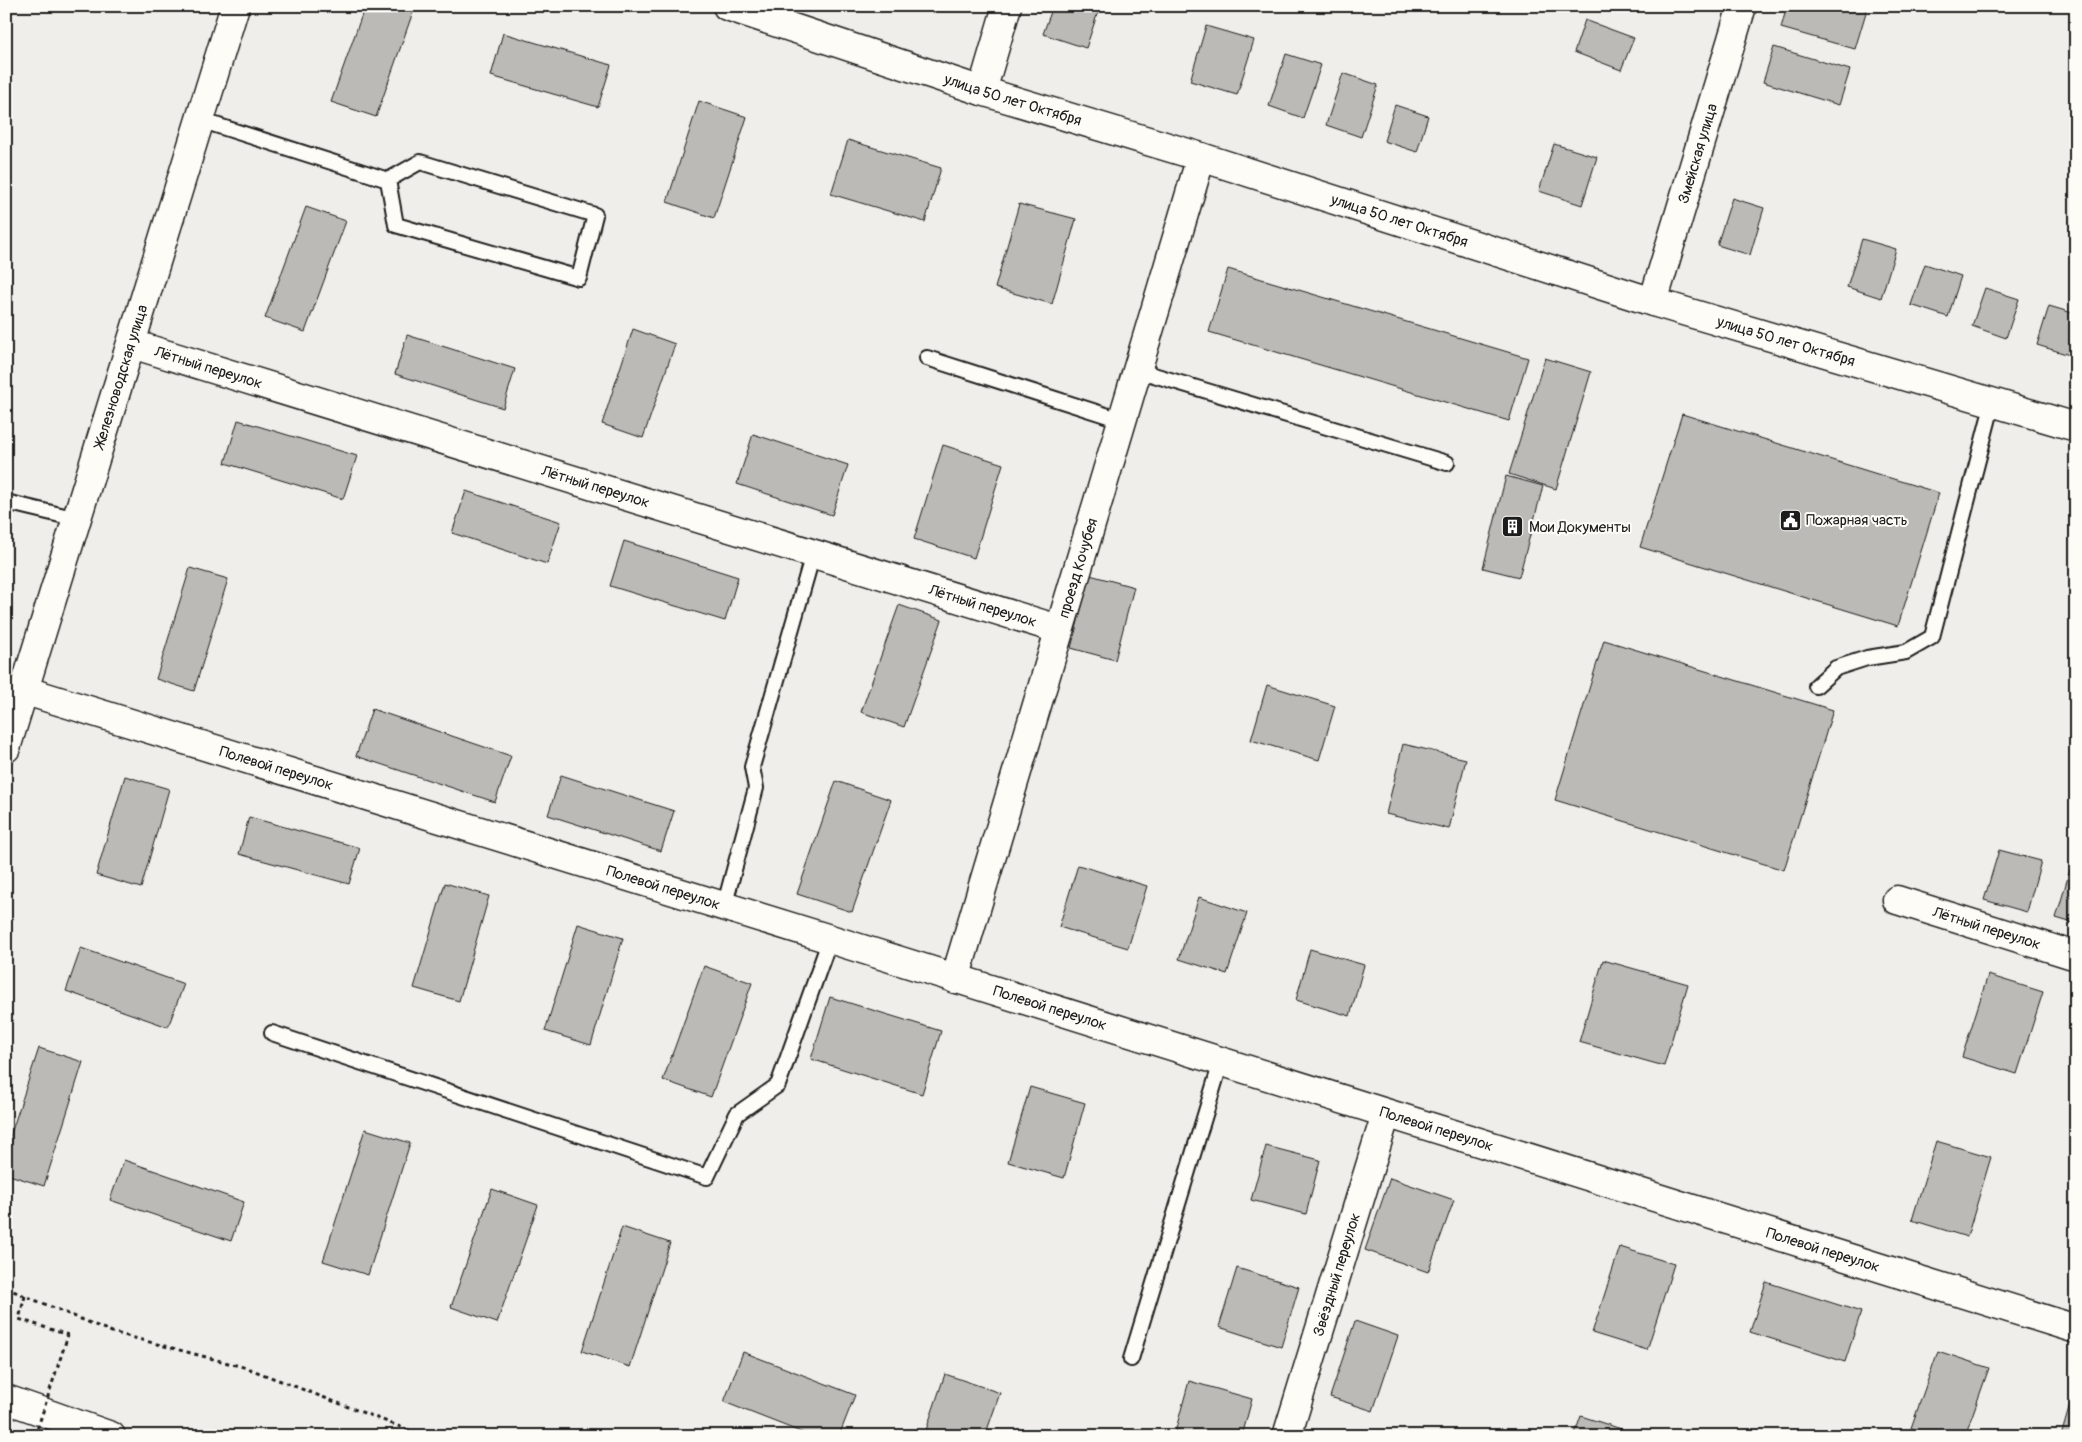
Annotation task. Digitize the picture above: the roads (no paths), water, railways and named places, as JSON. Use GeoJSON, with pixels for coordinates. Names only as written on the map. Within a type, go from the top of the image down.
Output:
{"type":"FeatureCollection","features":[{"type":"Feature","properties":{"kind":"main road","name":"Железноводская улица"},"geometry":{"type":"LineString","coordinates":[[6,748],[235,6]]}},
{"type":"Feature","properties":{"kind":"main road","name":"улица 50 лет Октября"},"geometry":{"type":"LineString","coordinates":[[728,6],[982,92],[1201,157],[1654,302],[2076,427]]}},
{"type":"Feature","properties":{"kind":"main road"},"geometry":{"type":"LineString","coordinates":[[982,92],[1007,6]]}},
{"type":"Feature","properties":{"kind":"main road","name":"Змейская улица"},"geometry":{"type":"LineString","coordinates":[[1654,302],[1742,6]]}},
{"type":"Feature","properties":{"kind":"main road","name":"проезд Кочубея"},"geometry":{"type":"LineString","coordinates":[[955,979],[1058,629],[1201,157]]}},
{"type":"Feature","properties":{"kind":"main road","name":"Лётный переулок"},"geometry":{"type":"LineString","coordinates":[[132,344],[1058,629]]}},
{"type":"Feature","properties":{"kind":"main road","name":"Полевой переулок"},"geometry":{"type":"LineString","coordinates":[[23,690],[830,939],[2076,1329]]}},
{"type":"Feature","properties":{"kind":"main road","name":"Лётный переулок"},"geometry":{"type":"LineString","coordinates":[[1897,900],[2076,956]]}},
{"type":"Feature","properties":{"kind":"main road","name":"Звёздный переулок"},"geometry":{"type":"LineString","coordinates":[[1287,1436],[1386,1114]]}},
{"type":"Feature","properties":{"kind":"main road"},"geometry":{"type":"LineString","coordinates":[[6,1399],[111,1436]]}},
{"type":"Feature","properties":{"kind":"lane"},"geometry":{"type":"LineString","coordinates":[[200,120],[388,180],[420,162],[595,215],[579,278],[396,225],[388,180]]}},
{"type":"Feature","properties":{"kind":"lane"},"geometry":{"type":"LineString","coordinates":[[927,358],[1121,420]]}},
{"type":"Feature","properties":{"kind":"lane"},"geometry":{"type":"LineString","coordinates":[[1137,370],[1447,463]]}},
{"type":"Feature","properties":{"kind":"lane"},"geometry":{"type":"LineString","coordinates":[[1816,686],[1836,668],[1867,658],[1906,652],[1932,637],[1993,402]]}},
{"type":"Feature","properties":{"kind":"lane"},"geometry":{"type":"LineString","coordinates":[[6,502],[77,519]]}},
{"type":"Feature","properties":{"kind":"lane"},"geometry":{"type":"LineString","coordinates":[[724,907],[756,788],[752,767],[813,554]]}},
{"type":"Feature","properties":{"kind":"lane"},"geometry":{"type":"LineString","coordinates":[[272,1032],[707,1177],[737,1114],[778,1084],[830,939]]}},
{"type":"Feature","properties":{"kind":"lane"},"geometry":{"type":"LineString","coordinates":[[1132,1359],[1221,1062]]}},
{"type":"Feature","properties":{"kind":"place","name":"Пожарная часть"},"geometry":{"type":"Point","coordinates":[1790,520]}},
{"type":"Feature","properties":{"kind":"place","name":"Мои Документы"},"geometry":{"type":"Point","coordinates":[1513,527]}}]}
